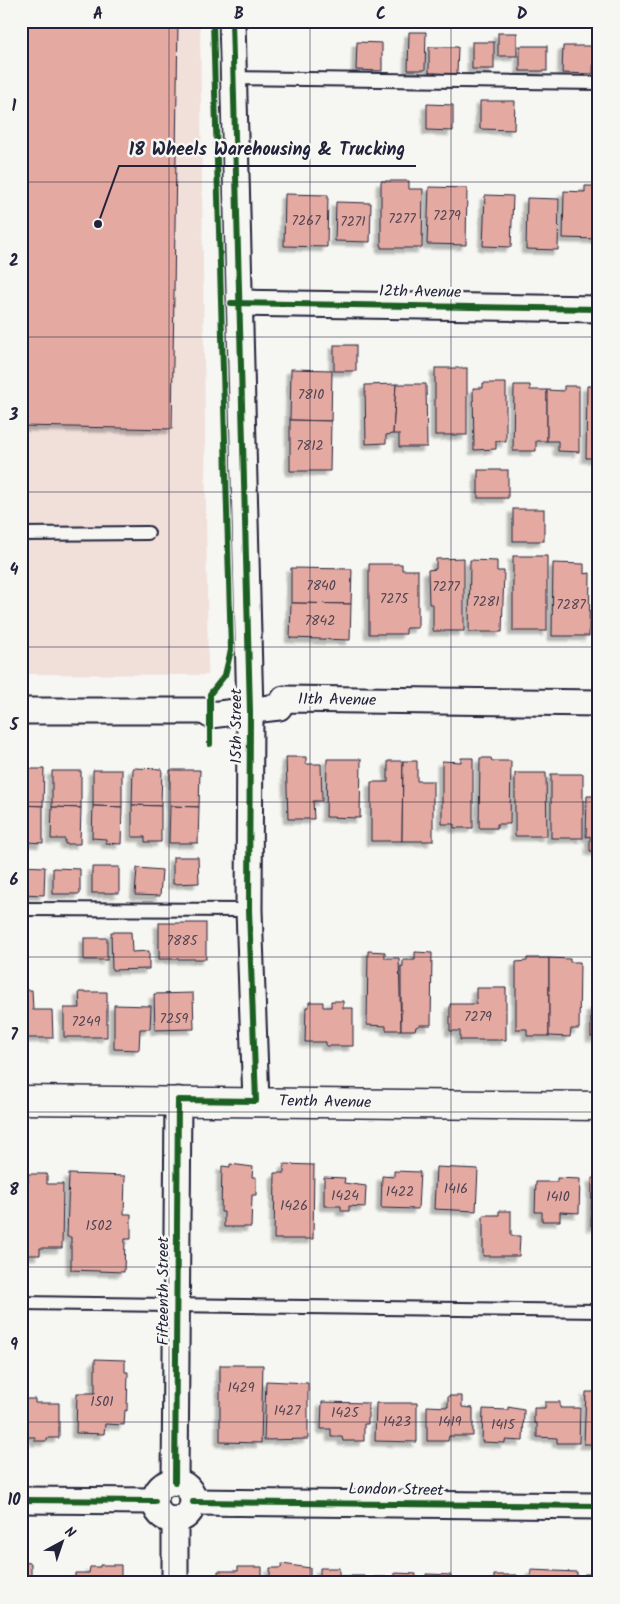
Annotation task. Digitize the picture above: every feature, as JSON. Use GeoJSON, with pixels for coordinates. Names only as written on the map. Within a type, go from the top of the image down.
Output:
{"type":"FeatureCollection","features":[{"type":"Feature","properties":{"kind":"main road","name":"Tenth Avenue"},"geometry":{"type":"LineString","coordinates":[[21,1100],[178,1100],[599,1106]]}},
{"type":"Feature","properties":{"kind":"street","name":"15th Street"},"geometry":{"type":"LineString","coordinates":[[232,21],[250,711],[249,910],[256,1101]]}},
{"type":"Feature","properties":{"kind":"street","name":"12th Avenue"},"geometry":{"type":"LineString","coordinates":[[240,303],[599,309]]}},
{"type":"Feature","properties":{"kind":"street","name":"11th Avenue"},"geometry":{"type":"LineString","coordinates":[[21,711],[204,711],[210,715],[279,707],[284,699],[599,703]]}},
{"type":"Feature","properties":{"kind":"street","name":"Fifteenth Street"},"geometry":{"type":"LineString","coordinates":[[175,1482],[178,1100]]}},
{"type":"Feature","properties":{"kind":"street"},"geometry":{"type":"LineString","coordinates":[[175,1482],[186,1486],[193,1502],[189,1512],[175,1520],[163,1517],[156,1508],[155,1501],[158,1490],[163,1485],[175,1482]]}},
{"type":"Feature","properties":{"kind":"street"},"geometry":{"type":"LineString","coordinates":[[21,1500],[155,1501]]}},
{"type":"Feature","properties":{"kind":"street","name":"London Street"},"geometry":{"type":"LineString","coordinates":[[193,1502],[599,1506]]}},
{"type":"Feature","properties":{"kind":"street"},"geometry":{"type":"LineString","coordinates":[[175,1520],[175,1583]]}},
{"type":"Feature","properties":{"kind":"lane"},"geometry":{"type":"LineString","coordinates":[[232,78],[599,83]]}},
{"type":"Feature","properties":{"kind":"lane"},"geometry":{"type":"LineString","coordinates":[[21,534],[148,533]]}},
{"type":"Feature","properties":{"kind":"lane"},"geometry":{"type":"LineString","coordinates":[[21,909],[249,910]]}},
{"type":"Feature","properties":{"kind":"lane"},"geometry":{"type":"LineString","coordinates":[[21,1303],[599,1311]]}},
{"type":"Feature","properties":{"kind":"shaded area"},"geometry":{"type":"Polygon","coordinates":[[[21,21],[200,21],[208,675],[21,674],[21,21]]]}},
{"type":"Feature","properties":{"kind":"building"},"geometry":{"type":"Polygon","coordinates":[[[21,21],[178,21],[172,429],[21,426],[21,21]]]}},
{"type":"Feature","properties":{"kind":"building"},"geometry":{"type":"Polygon","coordinates":[[[409,32],[426,32],[425,70],[408,70],[409,32]]]}},
{"type":"Feature","properties":{"kind":"building"},"geometry":{"type":"Polygon","coordinates":[[[498,33],[517,33],[517,56],[498,56],[498,33]]]}},
{"type":"Feature","properties":{"kind":"building"},"geometry":{"type":"Polygon","coordinates":[[[357,42],[382,43],[382,71],[356,70],[357,42]]]}},
{"type":"Feature","properties":{"kind":"building"},"geometry":{"type":"Polygon","coordinates":[[[472,42],[494,42],[494,69],[472,69],[472,42]]]}},
{"type":"Feature","properties":{"kind":"building"},"geometry":{"type":"Polygon","coordinates":[[[520,46],[547,46],[547,71],[520,71],[520,46]]]}},
{"type":"Feature","properties":{"kind":"building"},"geometry":{"type":"Polygon","coordinates":[[[563,46],[594,46],[593,74],[562,73],[563,46]]]}},
{"type":"Feature","properties":{"kind":"building"},"geometry":{"type":"Polygon","coordinates":[[[429,47],[458,47],[457,74],[429,73],[429,47]]]}},
{"type":"Feature","properties":{"kind":"building"},"geometry":{"type":"Polygon","coordinates":[[[480,101],[515,101],[514,130],[480,129],[480,101]]]}},
{"type":"Feature","properties":{"kind":"building"},"geometry":{"type":"Polygon","coordinates":[[[427,104],[453,105],[453,131],[427,130],[427,104]]]}},
{"type":"Feature","properties":{"kind":"building"},"geometry":{"type":"Polygon","coordinates":[[[381,181],[409,181],[409,189],[423,189],[422,248],[381,248],[381,181]]]}},
{"type":"Feature","properties":{"kind":"building"},"geometry":{"type":"Polygon","coordinates":[[[585,186],[599,186],[599,239],[563,238],[564,191],[585,192],[585,186]]]}},
{"type":"Feature","properties":{"kind":"building"},"geometry":{"type":"Polygon","coordinates":[[[429,187],[467,188],[466,245],[427,244],[429,187]]]}},
{"type":"Feature","properties":{"kind":"building"},"geometry":{"type":"Polygon","coordinates":[[[285,194],[328,195],[327,247],[284,246],[285,194]]]}},
{"type":"Feature","properties":{"kind":"building"},"geometry":{"type":"Polygon","coordinates":[[[485,195],[513,196],[511,247],[483,246],[485,195]]]}},
{"type":"Feature","properties":{"kind":"building"},"geometry":{"type":"Polygon","coordinates":[[[527,198],[559,199],[558,250],[526,249],[527,198]]]}},
{"type":"Feature","properties":{"kind":"building"},"geometry":{"type":"Polygon","coordinates":[[[336,202],[371,203],[370,242],[335,241],[336,202]]]}},
{"type":"Feature","properties":{"kind":"building"},"geometry":{"type":"Polygon","coordinates":[[[334,345],[356,345],[356,371],[334,371],[334,345]]]}},
{"type":"Feature","properties":{"kind":"building"},"geometry":{"type":"Polygon","coordinates":[[[435,368],[467,368],[467,435],[435,435],[435,368]]]}},
{"type":"Feature","properties":{"kind":"building"},"geometry":{"type":"Polygon","coordinates":[[[291,369],[332,370],[331,421],[290,420],[291,369]]]}},
{"type":"Feature","properties":{"kind":"building"},"geometry":{"type":"Polygon","coordinates":[[[483,383],[506,383],[506,442],[496,441],[496,449],[474,450],[473,388],[483,388],[483,383]]]}},
{"type":"Feature","properties":{"kind":"building"},"geometry":{"type":"Polygon","coordinates":[[[396,384],[393,434],[386,435],[386,443],[366,444],[365,385],[396,384]]]}},
{"type":"Feature","properties":{"kind":"building"},"geometry":{"type":"Polygon","coordinates":[[[396,384],[426,384],[427,447],[399,447],[399,434],[393,434],[396,384]]]}},
{"type":"Feature","properties":{"kind":"building"},"geometry":{"type":"Polygon","coordinates":[[[514,385],[530,385],[530,390],[547,390],[547,441],[536,441],[536,451],[513,451],[514,385]]]}},
{"type":"Feature","properties":{"kind":"building"},"geometry":{"type":"Polygon","coordinates":[[[564,386],[579,386],[579,452],[558,451],[558,441],[547,441],[547,390],[564,391],[564,386]]]}},
{"type":"Feature","properties":{"kind":"building"},"geometry":{"type":"Polygon","coordinates":[[[587,386],[599,386],[599,458],[586,458],[587,386]]]}},
{"type":"Feature","properties":{"kind":"building"},"geometry":{"type":"Polygon","coordinates":[[[290,420],[331,421],[330,471],[290,471],[290,420]]]}},
{"type":"Feature","properties":{"kind":"building"},"geometry":{"type":"Polygon","coordinates":[[[478,470],[508,470],[508,498],[478,498],[478,470]]]}},
{"type":"Feature","properties":{"kind":"building"},"geometry":{"type":"Polygon","coordinates":[[[513,509],[544,509],[544,541],[513,541],[513,509]]]}},
{"type":"Feature","properties":{"kind":"building"},"geometry":{"type":"Polygon","coordinates":[[[513,556],[547,556],[547,631],[513,631],[513,556]]]}},
{"type":"Feature","properties":{"kind":"building"},"geometry":{"type":"Polygon","coordinates":[[[464,558],[464,631],[433,631],[433,604],[429,604],[428,570],[436,569],[436,559],[464,558]]]}},
{"type":"Feature","properties":{"kind":"building"},"geometry":{"type":"Polygon","coordinates":[[[470,560],[497,561],[497,571],[504,571],[502,632],[469,632],[470,560]]]}},
{"type":"Feature","properties":{"kind":"building"},"geometry":{"type":"Polygon","coordinates":[[[553,563],[584,564],[584,574],[590,573],[589,636],[552,636],[553,563]]]}},
{"type":"Feature","properties":{"kind":"building"},"geometry":{"type":"Polygon","coordinates":[[[369,564],[402,564],[402,570],[418,570],[418,628],[406,628],[406,634],[369,634],[369,564]]]}},
{"type":"Feature","properties":{"kind":"building"},"geometry":{"type":"Polygon","coordinates":[[[291,568],[352,569],[351,604],[291,603],[291,568]]]}},
{"type":"Feature","properties":{"kind":"building"},"geometry":{"type":"Polygon","coordinates":[[[291,603],[351,604],[350,640],[290,638],[291,603]]]}},
{"type":"Feature","properties":{"kind":"building"},"geometry":{"type":"Polygon","coordinates":[[[286,757],[306,757],[306,764],[321,764],[322,801],[313,801],[314,819],[288,819],[286,757]]]}},
{"type":"Feature","properties":{"kind":"building"},"geometry":{"type":"Polygon","coordinates":[[[461,758],[473,758],[473,828],[454,828],[454,824],[442,824],[442,761],[461,762],[461,758]]]}},
{"type":"Feature","properties":{"kind":"building"},"geometry":{"type":"Polygon","coordinates":[[[480,758],[491,758],[492,761],[511,761],[510,824],[497,824],[497,828],[479,828],[480,758]]]}},
{"type":"Feature","properties":{"kind":"building"},"geometry":{"type":"Polygon","coordinates":[[[327,759],[361,759],[360,818],[326,817],[327,759]]]}},
{"type":"Feature","properties":{"kind":"building"},"geometry":{"type":"Polygon","coordinates":[[[388,761],[403,761],[402,841],[371,841],[371,782],[388,782],[388,761]]]}},
{"type":"Feature","properties":{"kind":"building"},"geometry":{"type":"Polygon","coordinates":[[[403,761],[417,761],[417,781],[433,781],[433,841],[402,841],[403,761]]]}},
{"type":"Feature","properties":{"kind":"building"},"geometry":{"type":"Polygon","coordinates":[[[133,768],[162,769],[161,806],[132,805],[133,768]]]}},
{"type":"Feature","properties":{"kind":"building"},"geometry":{"type":"Polygon","coordinates":[[[21,769],[44,769],[43,806],[21,805],[21,769]]]}},
{"type":"Feature","properties":{"kind":"building"},"geometry":{"type":"Polygon","coordinates":[[[93,770],[122,770],[122,807],[93,806],[93,770]]]}},
{"type":"Feature","properties":{"kind":"building"},"geometry":{"type":"Polygon","coordinates":[[[170,770],[200,770],[199,807],[170,806],[170,770]]]}},
{"type":"Feature","properties":{"kind":"building"},"geometry":{"type":"Polygon","coordinates":[[[52,771],[81,771],[81,808],[52,807],[52,771]]]}},
{"type":"Feature","properties":{"kind":"building"},"geometry":{"type":"Polygon","coordinates":[[[515,773],[546,773],[547,836],[515,836],[515,773]]]}},
{"type":"Feature","properties":{"kind":"building"},"geometry":{"type":"Polygon","coordinates":[[[551,774],[583,774],[583,838],[551,838],[551,774]]]}},
{"type":"Feature","properties":{"kind":"building"},"geometry":{"type":"Polygon","coordinates":[[[587,796],[599,796],[599,851],[590,851],[590,836],[586,837],[587,796]]]}},
{"type":"Feature","properties":{"kind":"building"},"geometry":{"type":"Polygon","coordinates":[[[21,805],[43,806],[43,843],[28,842],[28,838],[21,838],[21,805]]]}},
{"type":"Feature","properties":{"kind":"building"},"geometry":{"type":"Polygon","coordinates":[[[132,805],[161,806],[161,842],[145,842],[145,837],[132,837],[132,805]]]}},
{"type":"Feature","properties":{"kind":"building"},"geometry":{"type":"Polygon","coordinates":[[[93,806],[122,807],[121,844],[106,843],[106,839],[92,838],[93,806]]]}},
{"type":"Feature","properties":{"kind":"building"},"geometry":{"type":"Polygon","coordinates":[[[170,806],[199,807],[198,843],[169,843],[170,806]]]}},
{"type":"Feature","properties":{"kind":"building"},"geometry":{"type":"Polygon","coordinates":[[[52,807],[81,808],[80,844],[65,844],[65,839],[51,839],[52,807]]]}},
{"type":"Feature","properties":{"kind":"building"},"geometry":{"type":"Polygon","coordinates":[[[173,857],[198,857],[199,883],[173,884],[173,857]]]}},
{"type":"Feature","properties":{"kind":"building"},"geometry":{"type":"Polygon","coordinates":[[[21,866],[45,867],[44,895],[21,894],[21,866]]]}},
{"type":"Feature","properties":{"kind":"building"},"geometry":{"type":"Polygon","coordinates":[[[92,867],[119,867],[119,893],[92,893],[92,867]]]}},
{"type":"Feature","properties":{"kind":"building"},"geometry":{"type":"Polygon","coordinates":[[[53,868],[80,869],[80,894],[53,894],[53,868]]]}},
{"type":"Feature","properties":{"kind":"building"},"geometry":{"type":"Polygon","coordinates":[[[137,868],[162,870],[160,896],[135,895],[137,868]]]}},
{"type":"Feature","properties":{"kind":"building"},"geometry":{"type":"Polygon","coordinates":[[[159,923],[206,923],[206,959],[159,959],[159,923]]]}},
{"type":"Feature","properties":{"kind":"building"},"geometry":{"type":"Polygon","coordinates":[[[111,932],[131,932],[132,952],[149,951],[149,969],[112,970],[111,932]]]}},
{"type":"Feature","properties":{"kind":"building"},"geometry":{"type":"Polygon","coordinates":[[[84,938],[107,938],[107,960],[84,960],[84,938]]]}},
{"type":"Feature","properties":{"kind":"building"},"geometry":{"type":"Polygon","coordinates":[[[21,947],[25,947],[26,967],[21,967],[21,947]]]}},
{"type":"Feature","properties":{"kind":"building"},"geometry":{"type":"Polygon","coordinates":[[[368,951],[385,952],[385,958],[399,958],[401,1030],[386,1030],[386,1026],[367,1025],[368,951]]]}},
{"type":"Feature","properties":{"kind":"building"},"geometry":{"type":"Polygon","coordinates":[[[415,952],[432,953],[431,1025],[420,1025],[415,1030],[401,1030],[401,966],[403,967],[403,960],[415,960],[415,952]]]}},
{"type":"Feature","properties":{"kind":"building"},"geometry":{"type":"Polygon","coordinates":[[[527,958],[549,958],[549,1036],[527,1036],[527,1029],[516,1029],[516,962],[527,961],[527,958]]]}},
{"type":"Feature","properties":{"kind":"building"},"geometry":{"type":"Polygon","coordinates":[[[549,958],[570,959],[570,962],[580,962],[579,1029],[571,1029],[570,1037],[549,1036],[549,958]]]}},
{"type":"Feature","properties":{"kind":"building"},"geometry":{"type":"Polygon","coordinates":[[[476,988],[506,988],[506,1040],[460,1040],[460,1031],[450,1031],[450,1004],[476,1004],[476,988]]]}},
{"type":"Feature","properties":{"kind":"building"},"geometry":{"type":"Polygon","coordinates":[[[21,990],[32,990],[33,1010],[52,1010],[53,1038],[21,1038],[21,990]]]}},
{"type":"Feature","properties":{"kind":"building"},"geometry":{"type":"Polygon","coordinates":[[[79,992],[107,992],[107,1037],[64,1037],[64,1008],[80,1008],[79,992]]]}},
{"type":"Feature","properties":{"kind":"building"},"geometry":{"type":"Polygon","coordinates":[[[193,993],[194,1029],[155,1030],[154,994],[193,993]]]}},
{"type":"Feature","properties":{"kind":"building"},"geometry":{"type":"Polygon","coordinates":[[[331,1001],[343,1001],[343,1008],[353,1008],[353,1046],[326,1046],[326,1042],[305,1042],[306,1007],[309,1007],[309,1002],[323,1002],[323,1007],[331,1007],[331,1001]]]}},
{"type":"Feature","properties":{"kind":"building"},"geometry":{"type":"Polygon","coordinates":[[[114,1005],[151,1006],[150,1029],[140,1029],[139,1050],[114,1049],[114,1005]]]}},
{"type":"Feature","properties":{"kind":"building"},"geometry":{"type":"Polygon","coordinates":[[[591,1007],[599,1007],[599,1037],[591,1037],[591,1007]]]}},
{"type":"Feature","properties":{"kind":"building"},"geometry":{"type":"Polygon","coordinates":[[[230,1164],[253,1167],[252,1177],[256,1177],[256,1195],[252,1195],[251,1227],[224,1227],[224,1212],[221,1212],[222,1166],[230,1167],[230,1164]]]}},
{"type":"Feature","properties":{"kind":"building"},"geometry":{"type":"Polygon","coordinates":[[[284,1164],[314,1165],[313,1239],[274,1239],[275,1173],[284,1173],[284,1164]]]}},
{"type":"Feature","properties":{"kind":"building"},"geometry":{"type":"Polygon","coordinates":[[[436,1167],[478,1169],[476,1211],[434,1209],[436,1167]]]}},
{"type":"Feature","properties":{"kind":"building"},"geometry":{"type":"Polygon","coordinates":[[[394,1171],[420,1172],[418,1209],[381,1208],[382,1176],[394,1177],[394,1171]]]}},
{"type":"Feature","properties":{"kind":"building"},"geometry":{"type":"Polygon","coordinates":[[[28,1174],[47,1174],[47,1184],[63,1184],[62,1248],[40,1248],[40,1255],[21,1255],[21,1184],[28,1184],[28,1174]]]}},
{"type":"Feature","properties":{"kind":"building"},"geometry":{"type":"Polygon","coordinates":[[[69,1174],[125,1176],[124,1214],[131,1214],[131,1239],[125,1239],[124,1272],[71,1270],[71,1237],[67,1237],[69,1174]]]}},
{"type":"Feature","properties":{"kind":"building"},"geometry":{"type":"Polygon","coordinates":[[[324,1177],[345,1178],[344,1183],[366,1186],[365,1207],[349,1206],[349,1211],[341,1211],[341,1206],[324,1206],[324,1177]]]}},
{"type":"Feature","properties":{"kind":"building"},"geometry":{"type":"Polygon","coordinates":[[[557,1178],[580,1179],[579,1213],[560,1212],[560,1221],[542,1221],[542,1212],[535,1212],[536,1182],[557,1182],[557,1178]]]}},
{"type":"Feature","properties":{"kind":"building"},"geometry":{"type":"Polygon","coordinates":[[[592,1178],[599,1178],[599,1226],[591,1226],[592,1178]]]}},
{"type":"Feature","properties":{"kind":"building"},"geometry":{"type":"Polygon","coordinates":[[[499,1211],[511,1211],[511,1236],[520,1236],[519,1256],[483,1256],[483,1215],[499,1215],[499,1211]]]}},
{"type":"Feature","properties":{"kind":"building"},"geometry":{"type":"Polygon","coordinates":[[[95,1359],[125,1360],[125,1372],[128,1372],[127,1411],[125,1410],[124,1425],[105,1424],[104,1434],[76,1433],[77,1393],[95,1393],[95,1359]]]}},
{"type":"Feature","properties":{"kind":"building"},"geometry":{"type":"Polygon","coordinates":[[[220,1365],[263,1365],[261,1443],[220,1442],[220,1365]]]}},
{"type":"Feature","properties":{"kind":"building"},"geometry":{"type":"Polygon","coordinates":[[[266,1381],[308,1383],[308,1439],[264,1440],[266,1381]]]}},
{"type":"Feature","properties":{"kind":"building"},"geometry":{"type":"Polygon","coordinates":[[[586,1392],[599,1392],[599,1444],[584,1444],[586,1392]]]}},
{"type":"Feature","properties":{"kind":"building"},"geometry":{"type":"Polygon","coordinates":[[[448,1396],[462,1396],[462,1407],[473,1408],[473,1436],[449,1436],[448,1441],[427,1441],[427,1406],[448,1407],[448,1396]]]}},
{"type":"Feature","properties":{"kind":"building"},"geometry":{"type":"Polygon","coordinates":[[[23,1399],[35,1399],[35,1403],[59,1403],[59,1438],[35,1441],[35,1437],[21,1437],[21,1402],[23,1402],[23,1399]]]}},
{"type":"Feature","properties":{"kind":"building"},"geometry":{"type":"Polygon","coordinates":[[[322,1402],[368,1403],[368,1424],[364,1424],[364,1441],[343,1441],[342,1437],[331,1437],[331,1429],[321,1429],[322,1402]]]}},
{"type":"Feature","properties":{"kind":"building"},"geometry":{"type":"Polygon","coordinates":[[[545,1402],[560,1402],[560,1408],[580,1408],[579,1443],[557,1443],[557,1438],[537,1437],[537,1423],[534,1423],[534,1408],[545,1408],[545,1402]]]}},
{"type":"Feature","properties":{"kind":"building"},"geometry":{"type":"Polygon","coordinates":[[[376,1403],[417,1403],[417,1442],[375,1441],[376,1403]]]}},
{"type":"Feature","properties":{"kind":"building"},"geometry":{"type":"Polygon","coordinates":[[[508,1407],[524,1410],[523,1441],[505,1440],[505,1443],[482,1442],[483,1409],[508,1410],[508,1407]]]}},
{"type":"Feature","properties":{"kind":"building"},"geometry":{"type":"Polygon","coordinates":[[[21,1562],[31,1563],[31,1574],[36,1578],[56,1579],[56,1583],[21,1583],[21,1562]]]}},
{"type":"Feature","properties":{"kind":"building"},"geometry":{"type":"Polygon","coordinates":[[[282,1564],[310,1568],[310,1582],[312,1583],[270,1583],[270,1568],[281,1568],[282,1564]]]}},
{"type":"Feature","properties":{"kind":"building"},"geometry":{"type":"Polygon","coordinates":[[[100,1565],[121,1565],[121,1583],[75,1583],[75,1573],[89,1573],[90,1567],[100,1567],[100,1565]]]}},
{"type":"Feature","properties":{"kind":"building"},"geometry":{"type":"Polygon","coordinates":[[[238,1567],[262,1567],[262,1583],[218,1583],[218,1571],[238,1571],[238,1567]]]}},
{"type":"Feature","properties":{"kind":"building"},"geometry":{"type":"Polygon","coordinates":[[[320,1568],[339,1568],[339,1576],[364,1576],[364,1583],[320,1583],[320,1568]]]}},
{"type":"Feature","properties":{"kind":"building"},"geometry":{"type":"Polygon","coordinates":[[[531,1570],[577,1572],[577,1583],[530,1583],[531,1570]]]}},
{"type":"Feature","properties":{"kind":"building"},"geometry":{"type":"Polygon","coordinates":[[[395,1573],[416,1574],[415,1583],[374,1583],[374,1577],[395,1577],[395,1573]]]}},
{"type":"Feature","properties":{"kind":"building"},"geometry":{"type":"Polygon","coordinates":[[[426,1574],[451,1575],[451,1582],[471,1583],[426,1583],[426,1574]]]}},
{"type":"Feature","properties":{"kind":"building"},"geometry":{"type":"Polygon","coordinates":[[[585,1574],[599,1574],[599,1583],[585,1583],[585,1574]]]}},
{"type":"Feature","properties":{"kind":"building"},"geometry":{"type":"Polygon","coordinates":[[[494,1575],[517,1575],[518,1583],[479,1583],[479,1581],[494,1582],[494,1575]]]}},
{"type":"Feature","properties":{"kind":"cycle path"},"geometry":{"type":"LineString","coordinates":[[210,744],[210,694],[225,675],[231,650],[213,21]]}},
{"type":"Feature","properties":{"kind":"cycle path"},"geometry":{"type":"LineString","coordinates":[[175,1482],[178,1100],[256,1101],[249,910],[250,711],[232,21]]}},
{"type":"Feature","properties":{"kind":"cycle path"},"geometry":{"type":"LineString","coordinates":[[231,303],[599,309]]}},
{"type":"Feature","properties":{"kind":"cycle path"},"geometry":{"type":"LineString","coordinates":[[21,1500],[155,1501]]}},
{"type":"Feature","properties":{"kind":"cycle path"},"geometry":{"type":"LineString","coordinates":[[193,1502],[599,1506]]}},
{"type":"Feature","properties":{"kind":"place","name":"18 Wheels Warehousing & Trucking"},"geometry":{"type":"Point","coordinates":[98,224]}}]}
